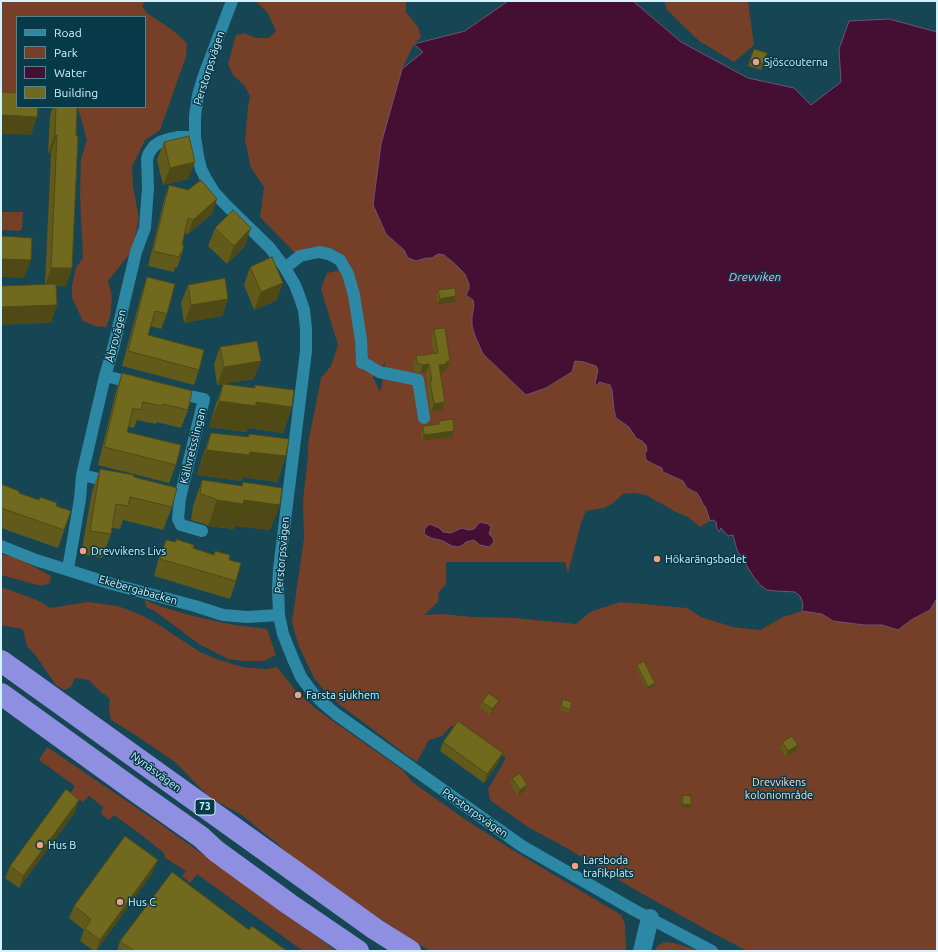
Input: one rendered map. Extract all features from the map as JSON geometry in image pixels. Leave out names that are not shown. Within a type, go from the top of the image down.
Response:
[{"type":"highway","name":"Nynäsvägen","points":[[1,661],[375,929],[410,951]]},
{"type":"highway","name":"73","points":[[1,694],[201,837],[216,852],[358,951]]},
{"type":"highway","points":[[289,904],[315,927],[349,951]]},
{"type":"main road","points":[[642,951],[653,920]]},
{"type":"main road","points":[[649,951],[653,920]]},
{"type":"street","name":"Perstorpsvägen","points":[[232,1],[198,95],[195,116],[195,137],[201,169],[214,192],[270,248],[285,268],[295,285],[304,310],[306,351],[279,569],[278,588],[279,615],[283,634],[301,677],[323,704],[336,714],[522,846],[634,910],[712,951]]},
{"type":"street","name":"Åbrovägen","points":[[68,569],[80,499],[82,475],[136,252],[145,228],[148,188],[147,159],[154,146],[160,142],[179,137],[195,137]]},
{"type":"street","points":[[285,268],[300,256],[319,252],[329,254],[340,260],[348,274],[354,295],[361,340],[362,363],[379,372],[418,380],[424,418]]},
{"type":"street","points":[[105,376],[145,385]]},
{"type":"street","name":"Källvretsslingan","points":[[167,390],[204,399],[176,497],[178,519],[181,525],[202,531]]},
{"type":"street","points":[[82,475],[127,485]]},
{"type":"street","name":"Ekebergabacken","points":[[1,546],[36,560],[112,584],[223,615],[247,617],[279,615]]},
{"type":"green space","points":[[1,1],[146,1],[142,6],[147,13],[175,32],[187,43],[186,57],[160,130],[145,140],[132,167],[133,186],[139,219],[132,251],[108,281],[112,296],[110,317],[106,327],[95,326],[83,321],[72,298],[72,286],[76,268],[83,258],[80,194],[81,159],[87,140],[77,108],[146,108],[146,16],[16,16],[16,96],[1,94]]},
{"type":"green space","name":"Drevvikens koloniområde","points":[[256,1],[406,2],[406,12],[418,27],[421,37],[414,44],[402,69],[386,234],[404,250],[409,258],[416,261],[432,258],[438,253],[444,255],[465,274],[469,284],[469,289],[466,295],[473,300],[474,306],[472,326],[483,354],[526,395],[575,361],[596,366],[598,370],[596,377],[599,382],[610,385],[613,399],[623,423],[629,427],[636,438],[646,445],[655,465],[662,468],[663,472],[683,481],[687,488],[697,493],[709,516],[710,521],[700,527],[688,517],[646,495],[635,493],[623,494],[613,503],[604,508],[586,511],[581,523],[568,573],[565,562],[446,562],[446,584],[438,593],[438,602],[424,615],[442,614],[472,617],[515,618],[576,624],[590,612],[620,602],[687,608],[701,617],[733,627],[760,630],[783,617],[802,611],[822,614],[833,621],[864,625],[882,625],[898,630],[911,620],[930,610],[937,598],[937,951],[747,951],[632,888],[570,850],[528,827],[490,800],[488,789],[506,758],[466,730],[451,726],[442,736],[429,740],[417,762],[340,705],[314,678],[298,644],[292,622],[304,538],[303,501],[308,444],[321,378],[331,366],[338,345],[321,289],[327,273],[337,271],[350,274],[349,264],[338,252],[329,247],[316,247],[295,253],[260,217],[264,187],[251,168],[245,140],[250,96],[244,85],[233,75],[228,64],[236,35],[244,33],[256,38],[269,38],[276,31],[267,12]],"holes":[[[385,362],[382,384],[380,392],[373,377]],[[480,523],[488,524],[491,527],[489,534],[480,545],[474,540],[466,542],[463,545],[452,546],[443,541],[439,528],[443,532],[451,533],[462,529],[474,529]]]},
{"type":"green space","points":[[664,1],[748,1],[754,45],[734,62],[699,41],[667,10]]},
{"type":"green space","points":[[1,212],[23,212],[22,229],[20,231],[1,230]]},
{"type":"green space","points":[[1,554],[20,559],[51,576],[50,583],[41,586],[1,575]]},
{"type":"green space","points":[[1,587],[37,600],[50,608],[88,602],[118,606],[141,615],[200,652],[219,660],[243,667],[267,669],[277,667],[295,690],[316,709],[404,771],[412,782],[511,849],[621,915],[625,924],[626,951],[430,951],[376,916],[289,855],[277,843],[242,815],[209,797],[175,762],[111,720],[109,709],[110,699],[89,680],[75,678],[71,687],[64,690],[56,685],[36,656],[27,646],[23,629],[1,625]]},
{"type":"green space","points":[[145,600],[159,606],[193,616],[234,625],[267,629],[276,655],[264,661],[228,659],[199,644],[156,612],[146,607]]},
{"type":"green space","points":[[47,747],[159,823],[336,951],[303,951],[197,874],[190,883],[182,876],[186,871],[165,858],[164,853],[114,815],[109,820],[101,814],[103,807],[89,796],[83,802],[70,794],[75,786],[39,760]]},
{"type":"green space","points":[[665,942],[691,948],[697,951],[655,951],[657,946]]},
{"type":"water","name":"Drevviken","points":[[508,1],[633,1],[681,42],[748,78],[794,88],[811,105],[841,82],[839,49],[849,21],[889,19],[937,32],[937,598],[930,610],[911,620],[898,630],[882,625],[864,625],[833,621],[822,614],[802,611],[803,604],[800,596],[795,592],[767,590],[761,586],[737,550],[733,535],[728,536],[721,528],[719,532],[716,522],[713,520],[710,521],[706,508],[697,493],[687,488],[683,481],[663,472],[662,468],[646,460],[646,445],[636,438],[629,427],[616,418],[610,385],[599,382],[598,386],[595,384],[598,370],[596,366],[575,361],[572,372],[546,388],[526,395],[483,354],[472,326],[474,306],[473,300],[466,295],[469,289],[469,284],[465,274],[444,255],[438,254],[432,258],[416,261],[408,258],[404,250],[386,234],[373,205],[381,144],[402,69],[423,52],[414,44],[465,31]]},
{"type":"water","points":[[480,522],[488,524],[491,527],[489,534],[493,538],[494,542],[489,547],[480,545],[474,540],[466,542],[458,547],[452,546],[424,534],[425,528],[430,524],[439,528],[443,532],[451,533],[462,528],[468,530],[474,529]]},
{"type":"building","points":[[754,49],[767,53],[763,64],[750,60]]},
{"type":"building","points":[[1,92],[16,93],[16,108],[38,108],[37,117],[1,115]]},
{"type":"building","points":[[56,108],[77,108],[76,136],[78,136],[72,268],[51,268],[57,135],[55,135]]},
{"type":"building","points":[[189,136],[195,162],[170,168],[164,142]]},
{"type":"building","points":[[201,180],[217,199],[193,220],[188,218],[182,245],[184,245],[182,253],[180,253],[179,257],[153,251],[169,185],[188,190]]},
{"type":"building","points":[[233,210],[251,228],[234,246],[215,228]]},
{"type":"building","points":[[1,236],[32,238],[31,260],[1,259]]},
{"type":"building","points":[[272,257],[283,283],[261,292],[250,267]]},
{"type":"building","points":[[147,277],[175,284],[167,314],[155,311],[148,335],[204,350],[199,370],[128,351]]},
{"type":"building","points":[[225,278],[228,299],[191,305],[188,285]]},
{"type":"building","points":[[56,284],[57,305],[1,307],[1,286]]},
{"type":"building","points":[[455,288],[456,296],[440,299],[438,290]]},
{"type":"building","points":[[445,328],[450,361],[446,362],[447,364],[439,365],[445,402],[434,404],[430,382],[432,381],[429,364],[423,365],[417,363],[416,356],[438,353],[434,329]]},
{"type":"building","points":[[257,341],[261,361],[224,367],[220,347]]},
{"type":"building","points":[[122,373],[192,391],[188,410],[163,404],[162,406],[143,402],[141,410],[133,408],[127,432],[181,445],[176,465],[104,447]]},
{"type":"building","points":[[223,384],[255,388],[255,385],[294,390],[292,407],[256,402],[256,406],[219,401]]},
{"type":"building","points":[[453,419],[454,431],[424,435],[423,426],[439,424],[439,421]]},
{"type":"building","points":[[211,433],[249,437],[249,434],[289,439],[286,456],[250,452],[250,455],[206,450]]},
{"type":"building","points":[[100,469],[134,475],[134,477],[177,488],[172,507],[130,497],[128,506],[116,504],[111,534],[90,531]]},
{"type":"building","points":[[202,480],[242,486],[243,482],[282,488],[280,505],[244,500],[243,504],[217,500],[200,494]]},
{"type":"building","points":[[1,484],[19,491],[19,493],[39,500],[40,497],[57,503],[56,506],[71,511],[64,530],[1,508]]},
{"type":"building","points":[[176,539],[194,545],[193,548],[214,555],[215,551],[230,555],[229,560],[241,563],[236,581],[160,559],[166,540],[176,542]]},
{"type":"building","points":[[644,661],[655,683],[648,687],[637,665]]},
{"type":"building","points":[[489,693],[499,701],[492,709],[482,702]]},
{"type":"building","points":[[563,699],[572,702],[570,710],[561,706]]},
{"type":"building","points":[[458,721],[503,753],[487,774],[443,742]]},
{"type":"building","points":[[792,736],[798,745],[788,751],[782,742]]},
{"type":"building","points":[[520,773],[527,785],[520,790],[512,778]]},
{"type":"building","name":"Hus B","points":[[66,789],[79,800],[23,876],[10,866]]},
{"type":"building","points":[[683,795],[691,796],[691,805],[682,804]]},
{"type":"building","points":[[125,836],[158,860],[100,940],[85,929],[91,919],[74,906]]},
{"type":"building","points":[[172,872],[249,930],[252,926],[287,951],[134,951],[120,941]]},
{"type":"place","name":"Sjöscouterna","points":[[756,62]]},
{"type":"place","name":"Drevvikens Livs","points":[[83,551]]},
{"type":"place","name":"Hökarängsbadet","points":[[657,559]]},
{"type":"place","name":"Farsta sjukhem","points":[[298,695]]},
{"type":"place","name":"Hus B","points":[[40,845]]},
{"type":"place","name":"Larsboda trafikplats","points":[[575,866]]},
{"type":"place","name":"Hus C","points":[[120,902]]}]
